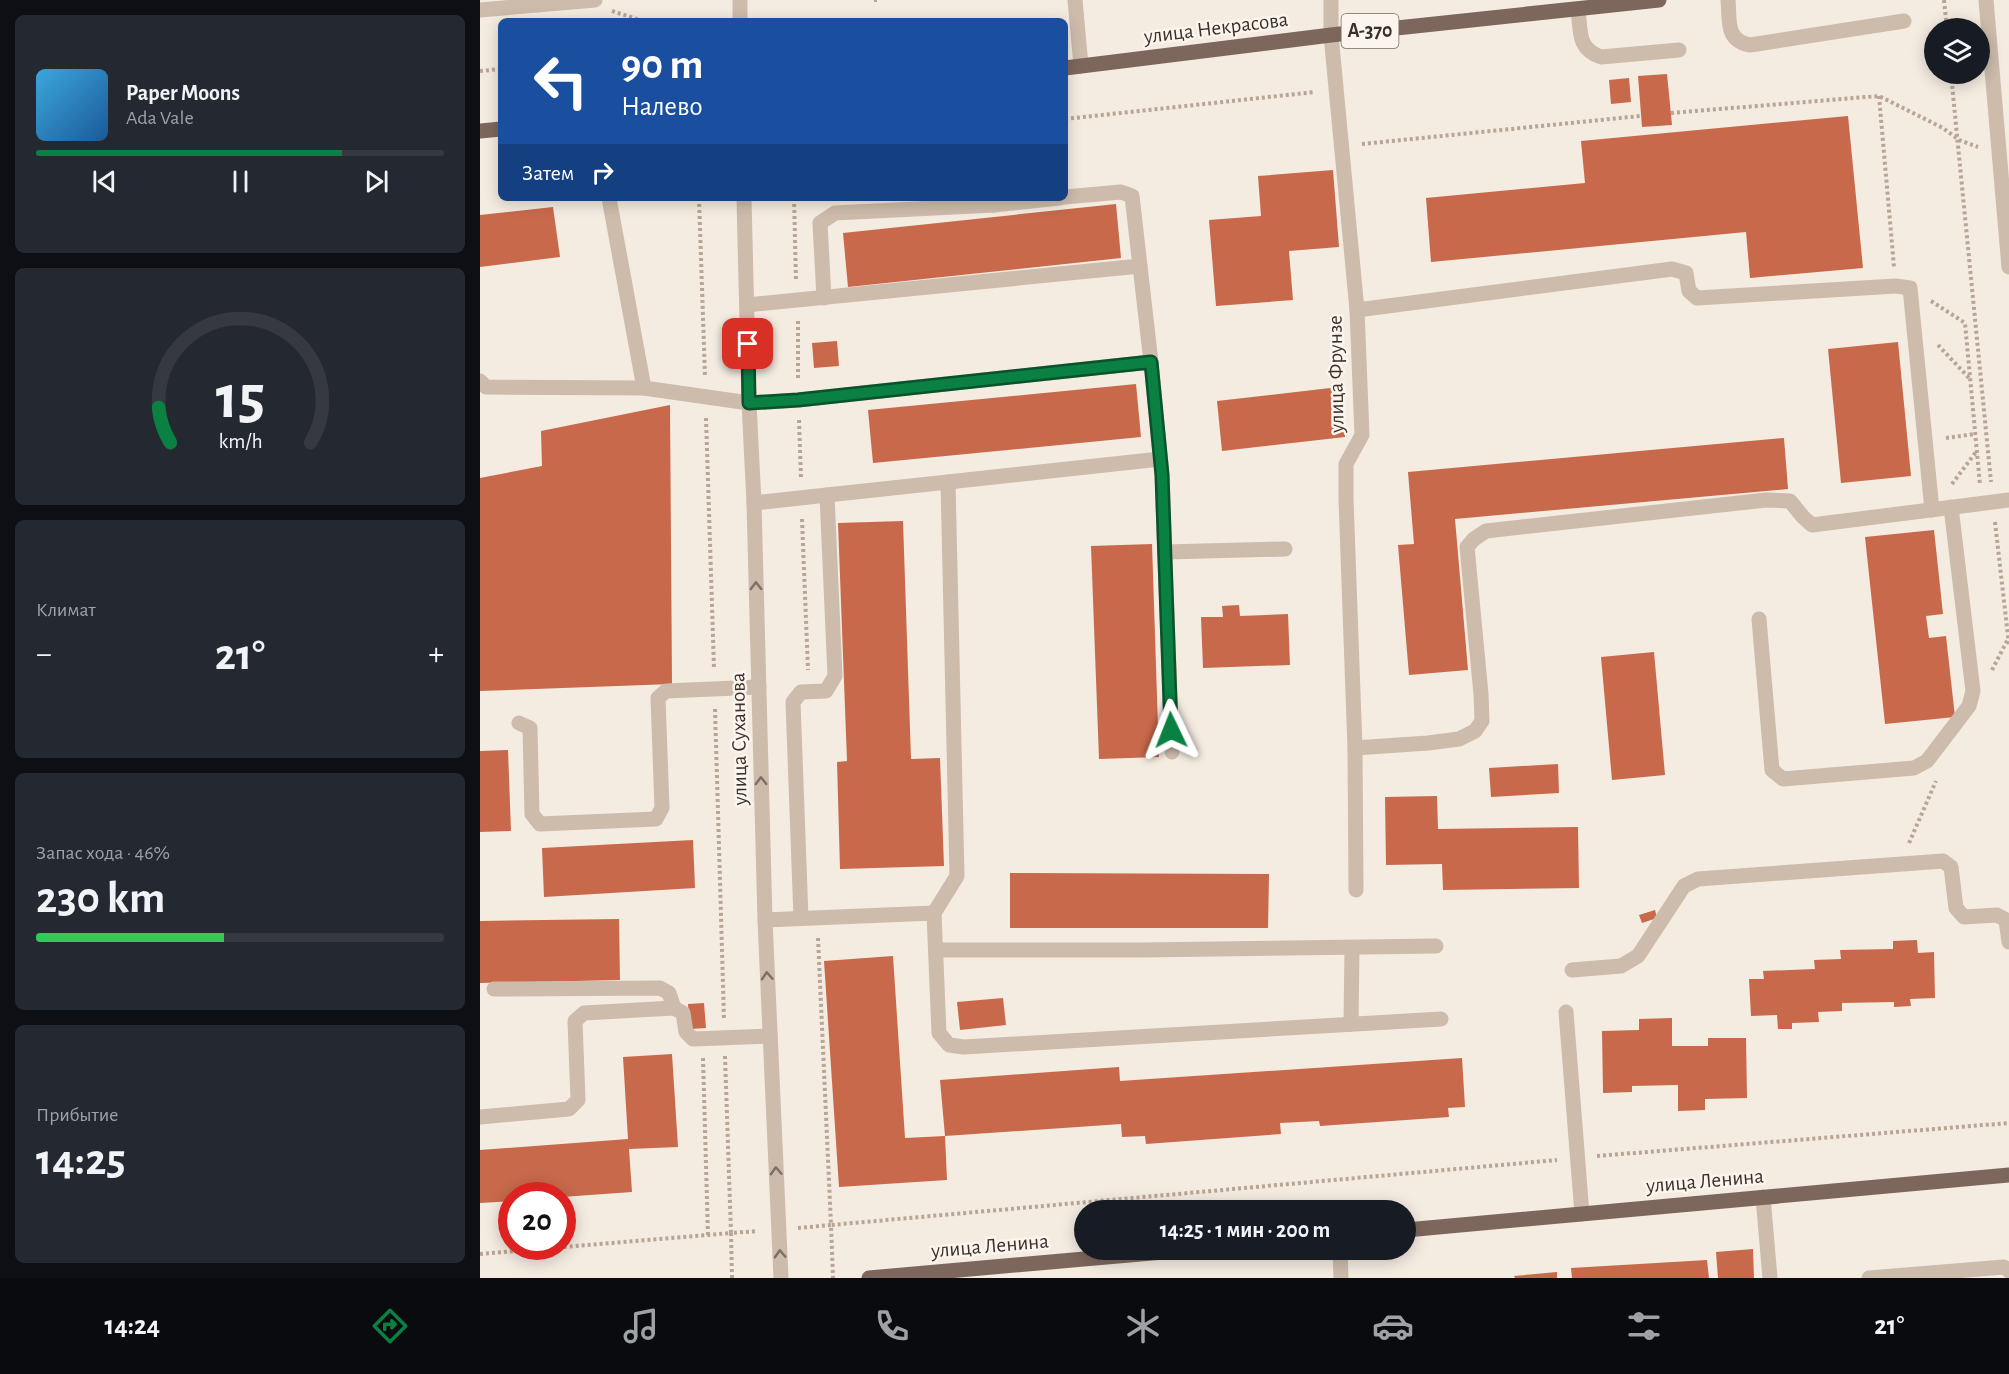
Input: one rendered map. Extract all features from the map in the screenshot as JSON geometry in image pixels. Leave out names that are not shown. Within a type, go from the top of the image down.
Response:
[{"type":"main road","name":"улица Некрасова","points":[[1068,68],[1331,35],[1659,0]]},
{"type":"main road","points":[[480,131],[498,129]]},
{"type":"main road","name":"улица Ленина","points":[[1416,1229],[2009,1175]]},
{"type":"main road","name":"улица Ленина","points":[[869,1278],[1074,1260]]},
{"type":"street","points":[[480,10],[596,0]]},
{"type":"street","points":[[740,0],[740,18]]},
{"type":"street","points":[[1075,0],[1081,66]]},
{"type":"street","name":"улица Фрунзе","points":[[1331,0],[1331,35],[1357,310],[1362,435],[1346,464],[1355,748],[1356,890]]},
{"type":"street","points":[[1728,0],[1731,35],[1739,43],[1750,45],[1904,21]]},
{"type":"street","points":[[1986,0],[1986,18]]},
{"type":"street","points":[[1578,10],[1582,43],[1590,54],[1601,57],[1678,50]]},
{"type":"street","points":[[1989,84],[1999,155],[2009,267]]},
{"type":"street","points":[[1068,197],[1120,192],[1132,196],[1160,459],[1172,752]]},
{"type":"street","points":[[610,201],[644,388]]},
{"type":"street","name":"улица Суханова","points":[[744,201],[765,920],[781,1278]]},
{"type":"street","points":[[824,298],[820,223],[835,213],[994,201]]},
{"type":"street","points":[[747,305],[1140,266]]},
{"type":"street","points":[[1357,310],[1672,269],[1686,273],[1689,291],[1697,298],[1903,287],[1925,441],[1932,510]]},
{"type":"street","points":[[480,381],[486,387],[644,388],[749,403],[798,400],[1151,362]]},
{"type":"street","points":[[754,503],[1160,459]]},
{"type":"street","points":[[948,482],[957,876],[934,913],[939,1033],[949,1045],[964,1047],[1441,1019]]},
{"type":"street","points":[[801,918],[793,702],[801,692],[826,691],[835,676],[827,495]]},
{"type":"street","points":[[1355,748],[1428,743],[1459,738],[1474,731],[1482,721],[1482,694],[1467,546],[1486,531],[1766,500],[1790,501],[1812,525],[2009,500]]},
{"type":"street","points":[[1760,619],[1772,770],[1783,779],[1914,768],[1928,761],[1969,706],[1973,691],[1952,507]]},
{"type":"street","points":[[1165,552],[1285,549]]},
{"type":"street","points":[[519,723],[530,728],[532,814],[540,824],[656,819],[662,808],[658,698],[666,691],[759,687]]},
{"type":"street","points":[[1572,970],[1621,966],[1638,956],[1684,886],[1698,879],[1943,861],[1951,867],[1956,908],[1964,917],[1997,915],[2006,920],[2009,942]]},
{"type":"street","points":[[765,920],[934,913]]},
{"type":"street","points":[[937,950],[1436,946]]},
{"type":"street","points":[[1351,1024],[1352,948]]},
{"type":"street","points":[[494,989],[660,988],[669,993],[674,1008]]},
{"type":"street","points":[[480,1117],[569,1109],[578,1100],[575,1020],[584,1013],[674,1008],[683,1013],[686,1032],[693,1039],[770,1036]]},
{"type":"street","points":[[1566,1012],[1582,1214]]},
{"type":"street","points":[[1763,1197],[1770,1278]]},
{"type":"street","points":[[1340,1260],[1341,1278]]},
{"type":"street","points":[[1869,1278],[2004,1267],[2009,1270]]},
{"type":"path","points":[[874,0],[879,0]]},
{"type":"path","points":[[1944,0],[1946,18]]},
{"type":"path","points":[[480,71],[498,69]]},
{"type":"path","points":[[1953,84],[1987,503]]},
{"type":"path","points":[[1068,119],[1323,91]]},
{"type":"path","points":[[1671,113],[1879,96],[1943,128],[1959,140],[1999,155]]},
{"type":"path","points":[[1879,96],[1903,287],[1965,323],[1977,451],[2009,645]]},
{"type":"path","points":[[1356,144],[1640,116]]},
{"type":"path","points":[[699,201],[732,1278]]},
{"type":"path","points":[[1938,345],[1970,380]]},
{"type":"path","points":[[1925,441],[1975,434]]},
{"type":"path","points":[[1932,510],[1977,451]]},
{"type":"path","points":[[703,1039],[708,1236]]},
{"type":"path","points":[[480,1254],[708,1236],[1577,1158],[2009,1123]]},
{"type":"path","points":[[831,1225],[833,1278]]},
{"type":"building","points":[[1667,74],[1672,125],[1642,127],[1638,76]]},
{"type":"building","points":[[1629,78],[1631,102],[1611,104],[1609,80]]},
{"type":"building","points":[[1848,116],[1863,268],[1750,278],[1746,232],[1431,262],[1426,198],[1585,183],[1581,141]]},
{"type":"building","points":[[1333,170],[1339,247],[1289,251],[1293,300],[1216,306],[1209,220],[1261,216],[1258,176]]},
{"type":"building","points":[[1116,204],[1121,258],[848,287],[843,233]]},
{"type":"building","points":[[553,207],[560,257],[480,267],[480,215]]},
{"type":"building","points":[[837,341],[839,366],[814,368],[812,343]]},
{"type":"building","points":[[1898,342],[1911,476],[1841,483],[1828,349]]},
{"type":"building","points":[[1136,384],[1141,437],[873,463],[868,410]]},
{"type":"building","points":[[1339,387],[1345,437],[1222,451],[1217,401]]},
{"type":"building","points":[[670,405],[672,684],[480,691],[480,478],[542,466],[541,431]]},
{"type":"building","points":[[1784,438],[1788,489],[1455,519],[1468,670],[1409,675],[1398,545],[1414,544],[1408,472]]},
{"type":"building","points":[[903,521],[911,759],[940,758],[944,866],[840,869],[837,762],[847,761],[838,523]]},
{"type":"building","points":[[1934,530],[1943,614],[1926,616],[1929,638],[1946,636],[1955,717],[1885,724],[1865,537]]},
{"type":"building","points":[[1152,544],[1159,757],[1099,759],[1091,546]]},
{"type":"building","points":[[1239,605],[1240,616],[1288,614],[1290,665],[1203,668],[1201,617],[1223,617],[1222,606]]},
{"type":"building","points":[[1654,652],[1665,775],[1612,780],[1601,657]]},
{"type":"building","points":[[508,750],[511,831],[480,832],[480,751]]},
{"type":"building","points":[[1558,764],[1559,793],[1491,797],[1489,768]]},
{"type":"building","points":[[1437,796],[1438,829],[1578,827],[1579,888],[1443,890],[1442,864],[1386,865],[1385,797]]},
{"type":"building","points":[[693,840],[695,888],[544,897],[542,848]]},
{"type":"building","points":[[1010,873],[1269,874],[1268,928],[1010,928]]},
{"type":"building","points":[[1655,910],[1657,918],[1642,923],[1639,915]]},
{"type":"building","points":[[619,919],[620,980],[480,983],[480,921]]},
{"type":"building","points":[[1917,940],[1918,953],[1934,952],[1935,998],[1910,999],[1911,1006],[1894,1007],[1894,1002],[1842,1003],[1842,1011],[1818,1012],[1819,1022],[1792,1023],[1792,1029],[1778,1029],[1777,1015],[1751,1016],[1749,979],[1764,979],[1763,971],[1815,969],[1814,960],[1841,959],[1840,950],[1893,949],[1893,941]]},
{"type":"building","points":[[893,956],[905,1138],[945,1136],[947,1180],[839,1187],[824,961]]},
{"type":"building","points":[[1003,998],[1006,1025],[960,1030],[957,1002]]},
{"type":"building","points":[[704,1003],[706,1028],[690,1029],[688,1004]]},
{"type":"building","points":[[1672,1018],[1672,1046],[1708,1046],[1708,1038],[1746,1038],[1747,1098],[1705,1099],[1705,1110],[1678,1111],[1678,1085],[1632,1086],[1632,1092],[1603,1093],[1602,1031],[1639,1030],[1639,1019]]},
{"type":"building","points":[[672,1054],[678,1147],[629,1149],[632,1192],[576,1196],[576,1182],[498,1182],[498,1202],[480,1203],[480,1150],[628,1139],[623,1057]]},
{"type":"building","points":[[1462,1058],[1465,1107],[1448,1108],[1449,1117],[1320,1126],[1319,1121],[1280,1123],[1281,1134],[1146,1144],[1145,1136],[1122,1137],[1121,1124],[945,1136],[940,1080],[1119,1067],[1120,1081]]},
{"type":"building","points":[[1753,1249],[1754,1278],[1718,1278],[1716,1252]]},
{"type":"building","points":[[1707,1260],[1709,1278],[1572,1278],[1571,1268]]},
{"type":"building","points":[[1557,1272],[1557,1278],[1515,1278],[1514,1276]]},
{"type":"route","points":[[748,344],[749,403],[798,400],[1151,362],[1162,475],[1171,730]]}]
